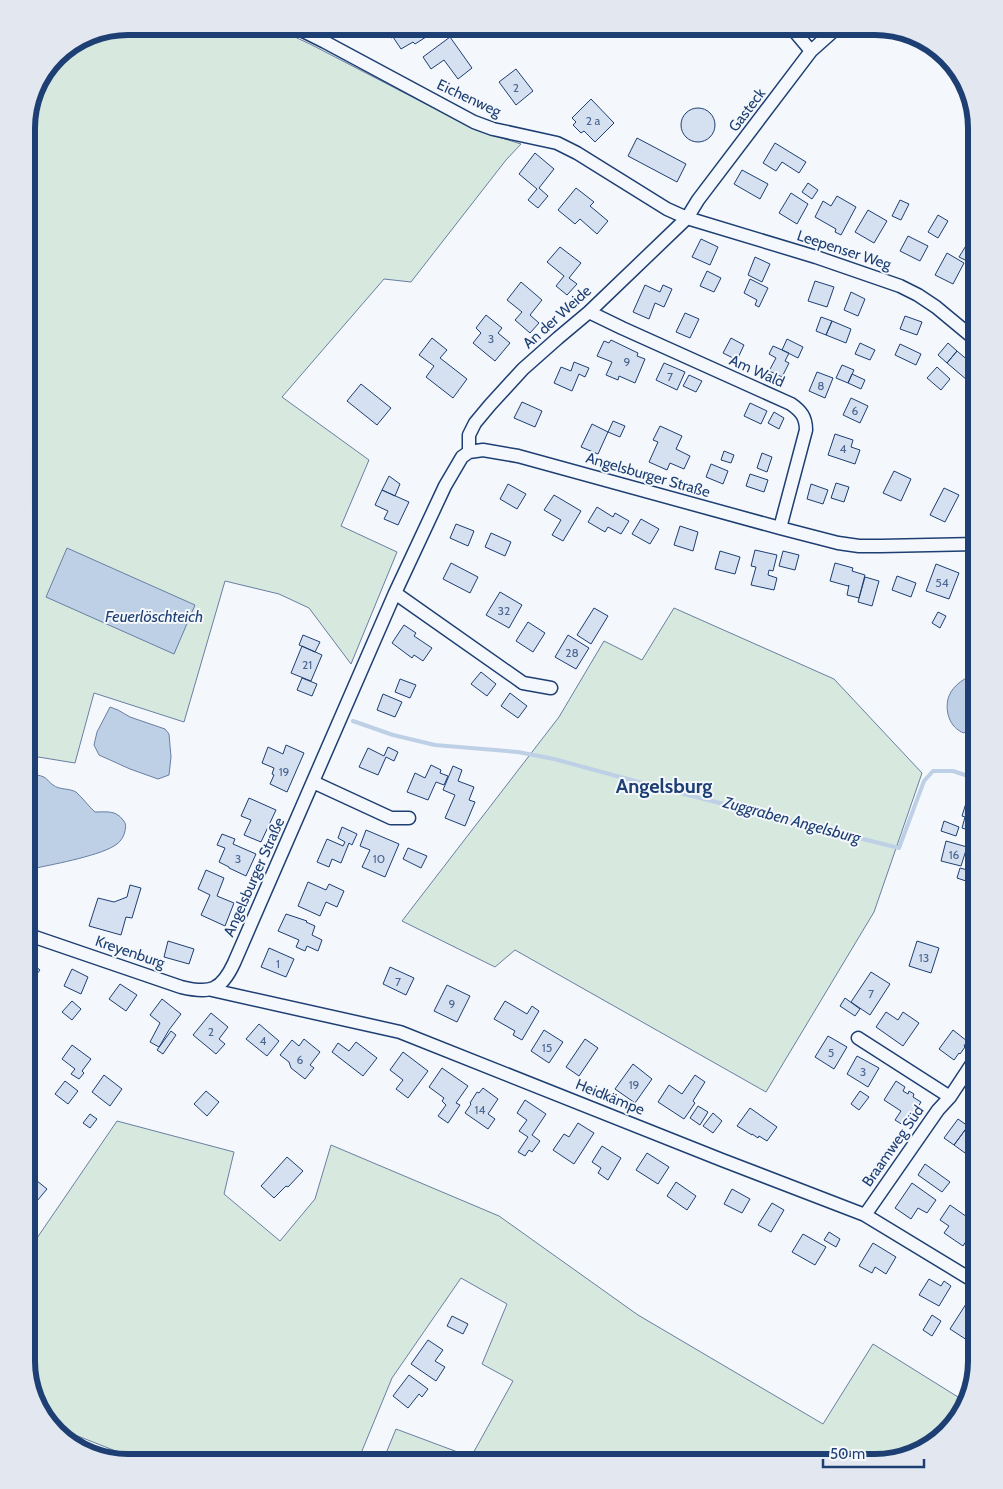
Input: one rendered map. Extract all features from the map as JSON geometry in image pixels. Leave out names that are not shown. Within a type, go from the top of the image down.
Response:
[{"type":"street","name":"Eichenweg","points":[[311,35],[474,122],[493,129],[557,144],[570,150],[687,218]]},
{"type":"street","points":[[798,35],[811,51]]},
{"type":"street","name":"Gasteck","points":[[687,218],[698,200],[811,51],[829,35]]},
{"type":"street","name":"An der Weide","points":[[469,452],[469,436],[475,423],[490,404],[523,369],[589,312],[687,218]]},
{"type":"street","name":"Leepenser Weg","points":[[687,218],[816,257],[900,286],[936,307],[968,334]]},
{"type":"street","name":"Am Wald","points":[[589,312],[791,404],[804,416],[806,430],[780,528]]},
{"type":"street","name":"Angelsburger Straße","points":[[217,986],[230,973],[395,593],[444,486],[462,457],[469,452],[483,450],[518,456],[780,528],[859,546],[968,544]]},
{"type":"street","points":[[395,593],[524,683],[551,688]]},
{"type":"street","points":[[313,782],[391,818],[409,818]]},
{"type":"street","name":"Kreyenburg","points":[[35,937],[181,987],[198,991],[217,986]]},
{"type":"street","name":"Heidkämpe","points":[[217,986],[400,1032],[865,1215],[968,1278]]},
{"type":"street","points":[[858,1038],[950,1097]]},
{"type":"street","name":"Braamweg Süd","points":[[865,1215],[968,1070]]},
{"type":"shaded area","points":[[128,35],[290,35],[476,130],[521,144],[506,160],[411,282],[384,279],[282,397],[369,460],[341,526],[397,552],[351,664],[309,608],[279,594],[225,581],[184,722],[94,693],[75,763],[35,756],[35,122],[38,104],[51,76],[62,62],[82,47],[110,37]]},
{"type":"shaded area","points":[[674,608],[834,679],[922,773],[874,912],[766,1092],[515,950],[495,967],[402,921],[559,717],[604,641],[642,660]]},
{"type":"shaded area","points":[[117,1121],[234,1152],[224,1194],[280,1241],[315,1199],[331,1145],[499,1216],[638,1315],[823,1424],[873,1344],[960,1398],[949,1417],[931,1435],[910,1447],[887,1453],[473,1454],[513,1381],[482,1364],[507,1304],[461,1278],[392,1378],[361,1454],[123,1454],[69,1432],[54,1417],[42,1396],[38,1385],[35,1361],[35,1237],[37,1238]]},
{"type":"shaded area","points":[[396,1429],[463,1454],[386,1454]]},
{"type":"water","name":"Feuerlöschteich","points":[[67,548],[195,605],[174,654],[46,597]]},
{"type":"water","points":[[968,677],[968,729],[964,733],[951,723],[947,707],[951,692]]},
{"type":"water","points":[[110,707],[130,717],[165,729],[169,734],[171,757],[169,775],[158,779],[99,755],[94,745],[97,732]]},
{"type":"water","points":[[35,776],[45,778],[55,787],[76,792],[95,812],[110,812],[120,817],[125,822],[126,827],[121,840],[101,852],[78,859],[35,868]]},
{"type":"building","points":[[389,35],[425,35],[426,37],[415,44],[413,42],[401,49],[393,37],[391,38]]},
{"type":"building","points":[[450,37],[472,68],[458,79],[444,60],[431,69],[423,57]]},
{"type":"building","points":[[516,69],[533,91],[516,105],[499,82]]},
{"type":"building","points":[[591,99],[614,123],[595,142],[584,131],[581,133],[573,125],[576,122],[572,118]]},
{"type":"building","points":[[698,108],[710,113],[715,125],[710,137],[698,142],[686,137],[681,125],[686,113]]},
{"type":"building","points":[[637,138],[686,164],[677,182],[628,156]]},
{"type":"building","points":[[775,143],[806,162],[799,173],[782,162],[776,171],[763,163]]},
{"type":"building","points":[[535,153],[554,169],[539,188],[548,196],[538,208],[528,200],[537,189],[519,174]]},
{"type":"building","points":[[742,170],[768,184],[760,199],[734,184]]},
{"type":"building","points":[[808,183],[818,190],[812,199],[802,192]]},
{"type":"building","points":[[576,188],[594,202],[590,206],[608,221],[597,234],[580,219],[575,224],[558,210]]},
{"type":"building","points":[[791,193],[808,204],[797,224],[779,213]]},
{"type":"building","points":[[837,196],[856,207],[841,235],[835,232],[836,229],[815,217],[823,201],[831,206]]},
{"type":"building","points":[[900,200],[909,204],[901,220],[892,216]]},
{"type":"building","points":[[868,210],[887,221],[874,243],[855,232]]},
{"type":"building","points":[[938,215],[948,221],[938,238],[928,232]]},
{"type":"building","points":[[908,236],[928,246],[920,261],[900,251]]},
{"type":"building","points":[[701,239],[718,247],[710,265],[692,257]]},
{"type":"building","points":[[967,244],[968,245],[968,262],[959,257]]},
{"type":"building","points":[[560,247],[581,263],[569,278],[577,284],[567,295],[556,286],[564,276],[547,262]]},
{"type":"building","points":[[947,253],[964,263],[953,284],[935,275]]},
{"type":"building","points":[[755,257],[770,264],[762,282],[748,275]]},
{"type":"building","points":[[707,271],[721,278],[714,292],[700,286]]},
{"type":"building","points":[[750,279],[768,288],[759,307],[755,305],[757,300],[744,293]]},
{"type":"building","points":[[815,281],[834,287],[827,307],[808,301]]},
{"type":"building","points":[[521,282],[542,300],[530,315],[539,323],[530,333],[515,320],[522,312],[507,300]]},
{"type":"building","points":[[645,285],[660,292],[663,285],[672,289],[664,307],[655,303],[649,319],[633,312]]},
{"type":"building","points":[[851,292],[865,299],[858,316],[844,310]]},
{"type":"building","points":[[685,313],[699,319],[690,338],[676,332]]},
{"type":"building","points":[[486,315],[502,328],[498,333],[510,343],[495,361],[473,343],[481,333],[476,328]]},
{"type":"building","points":[[905,316],[922,322],[917,335],[900,329]]},
{"type":"building","points":[[821,317],[832,321],[826,335],[816,331]]},
{"type":"building","points":[[832,321],[851,329],[846,343],[826,335]]},
{"type":"building","points":[[432,338],[447,350],[440,358],[467,379],[453,398],[426,377],[434,366],[419,355]]},
{"type":"building","points":[[731,338],[744,345],[737,360],[723,353]]},
{"type":"building","points":[[787,339],[803,347],[798,358],[782,350]]},
{"type":"building","points":[[611,340],[638,353],[637,356],[645,359],[635,383],[619,376],[618,380],[606,375],[612,362],[597,356],[604,341],[609,343]]},
{"type":"building","points":[[860,343],[875,350],[870,360],[855,354]]},
{"type":"building","points":[[948,343],[957,351],[947,363],[938,355]]},
{"type":"building","points":[[900,344],[921,354],[916,365],[895,355]]},
{"type":"building","points":[[773,346],[789,353],[785,361],[789,363],[782,377],[769,371],[776,358],[769,354]]},
{"type":"building","points":[[957,351],[968,360],[968,379],[967,380],[947,363]]},
{"type":"building","points":[[574,362],[589,368],[585,377],[579,374],[572,391],[554,383],[561,367],[571,371]]},
{"type":"building","points":[[664,363],[685,372],[677,390],[656,380]]},
{"type":"building","points":[[842,365],[854,370],[848,383],[836,378]]},
{"type":"building","points":[[937,367],[950,379],[941,390],[927,378]]},
{"type":"building","points":[[817,372],[833,378],[825,398],[809,391]]},
{"type":"building","points":[[852,374],[865,380],[861,389],[848,383]]},
{"type":"building","points":[[689,375],[702,381],[696,392],[683,386]]},
{"type":"building","points":[[361,384],[391,408],[377,425],[347,401]]},
{"type":"building","points":[[851,398],[868,406],[860,423],[843,415]]},
{"type":"building","points":[[522,402],[542,411],[535,427],[514,418]]},
{"type":"building","points":[[750,403],[767,411],[761,424],[744,416]]},
{"type":"building","points":[[774,412],[784,418],[779,429],[768,423]]},
{"type":"building","points":[[613,421],[625,426],[620,437],[608,432]]},
{"type":"building","points":[[592,424],[608,432],[598,454],[581,447]]},
{"type":"building","points":[[660,426],[682,436],[676,449],[690,456],[684,469],[670,463],[667,470],[649,462],[658,442],[653,440]]},
{"type":"building","points":[[835,434],[853,440],[851,447],[860,450],[855,464],[828,455]]},
{"type":"building","points":[[724,451],[734,455],[731,463],[721,460]]},
{"type":"building","points":[[762,453],[772,457],[767,472],[757,468]]},
{"type":"building","points":[[711,464],[728,471],[723,484],[706,477]]},
{"type":"building","points":[[894,471],[911,479],[901,501],[883,493]]},
{"type":"building","points":[[750,474],[768,480],[764,492],[746,486]]},
{"type":"building","points":[[389,476],[400,484],[395,496],[382,490]]},
{"type":"building","points":[[836,483],[849,487],[844,502],[831,498]]},
{"type":"building","points":[[508,484],[526,494],[517,509],[500,499]]},
{"type":"building","points":[[811,484],[828,490],[823,504],[807,499]]},
{"type":"building","points":[[944,488],[959,495],[945,522],[930,515]]},
{"type":"building","points":[[382,490],[409,502],[398,525],[384,519],[388,511],[375,505]]},
{"type":"building","points":[[554,495],[581,511],[563,541],[552,535],[561,520],[544,510]]},
{"type":"building","points":[[597,507],[613,517],[615,513],[629,521],[621,534],[608,527],[605,532],[588,522]]},
{"type":"building","points":[[641,519],[659,529],[650,544],[632,534]]},
{"type":"building","points":[[456,524],[474,531],[468,546],[450,538]]},
{"type":"building","points":[[680,526],[698,532],[693,551],[674,545]]},
{"type":"building","points":[[491,533],[511,542],[505,556],[485,547]]},
{"type":"building","points":[[755,550],[777,555],[773,571],[769,570],[768,575],[777,578],[774,590],[751,585],[756,567],[751,566]]},
{"type":"building","points":[[720,551],[740,557],[735,574],[715,569]]},
{"type":"building","points":[[783,551],[799,555],[795,570],[779,566]]},
{"type":"building","points":[[451,563],[478,577],[470,593],[443,579]]},
{"type":"building","points":[[835,563],[853,568],[852,571],[865,575],[859,598],[847,595],[849,585],[830,581]]},
{"type":"building","points":[[936,564],[959,573],[949,599],[926,591]]},
{"type":"building","points":[[897,576],[916,583],[911,597],[892,590]]},
{"type":"building","points":[[865,577],[879,581],[872,606],[858,602]]},
{"type":"building","points":[[500,592],[522,605],[509,628],[486,615]]},
{"type":"building","points":[[594,608],[608,616],[591,644],[577,635]]},
{"type":"building","points":[[938,612],[946,616],[940,628],[932,623]]},
{"type":"building","points":[[528,622],[545,633],[533,652],[516,641]]},
{"type":"building","points":[[404,625],[416,633],[414,636],[432,648],[423,661],[414,655],[412,658],[392,643]]},
{"type":"building","points":[[303,635],[320,642],[315,652],[299,645]]},
{"type":"building","points":[[568,635],[589,648],[576,669],[555,657]]},
{"type":"building","points":[[302,646],[322,655],[311,681],[291,673]]},
{"type":"building","points":[[481,672],[496,684],[487,696],[471,684]]},
{"type":"building","points":[[302,678],[317,684],[312,696],[297,690]]},
{"type":"building","points":[[400,679],[416,685],[410,698],[395,692]]},
{"type":"building","points":[[510,693],[527,706],[518,718],[501,706]]},
{"type":"building","points":[[383,694],[402,702],[395,717],[377,710]]},
{"type":"building","points":[[286,745],[304,753],[287,792],[270,784],[274,775],[272,774],[274,768],[262,763],[268,747],[283,754]]},
{"type":"building","points":[[388,747],[398,752],[394,761],[386,757],[378,775],[359,767],[368,748],[384,756]]},
{"type":"building","points":[[431,765],[441,770],[440,773],[448,776],[444,785],[436,782],[428,800],[407,792],[415,773],[425,778]]},
{"type":"building","points":[[453,766],[462,770],[458,781],[474,787],[469,800],[475,802],[465,826],[445,818],[455,795],[443,790]]},
{"type":"building","points":[[249,798],[276,810],[261,842],[244,835],[251,820],[241,816]]},
{"type":"building","points":[[966,803],[968,804],[968,830],[962,828],[965,817],[962,816]]},
{"type":"building","points":[[944,821],[959,827],[956,836],[941,831]]},
{"type":"building","points":[[342,827],[357,834],[352,845],[349,843],[341,863],[332,859],[329,867],[317,862],[327,839],[343,846],[345,842],[338,838]]},
{"type":"building","points":[[366,830],[399,844],[385,877],[362,867],[370,850],[360,846]]},
{"type":"building","points":[[222,834],[235,839],[233,844],[256,854],[246,876],[219,862],[225,848],[217,845]]},
{"type":"building","points":[[946,841],[967,847],[961,866],[941,861]]},
{"type":"building","points":[[408,848],[427,856],[421,868],[403,859]]},
{"type":"building","points":[[960,868],[968,870],[968,882],[957,878]]},
{"type":"building","points":[[206,870],[224,878],[217,896],[234,903],[225,926],[201,915],[210,895],[198,889]]},
{"type":"building","points":[[308,882],[326,890],[329,884],[344,891],[337,907],[326,902],[320,916],[298,906]]},
{"type":"building","points":[[130,885],[141,888],[132,918],[126,917],[121,935],[89,926],[98,898],[114,902],[127,897]]},
{"type":"building","points":[[286,914],[307,921],[315,926],[312,935],[322,940],[318,951],[307,946],[305,951],[296,947],[299,940],[278,931]]},
{"type":"building","points":[[168,941],[194,949],[189,964],[164,957]]},
{"type":"building","points":[[917,941],[939,948],[931,973],[909,966]]},
{"type":"building","points":[[269,948],[294,959],[286,977],[261,967]]},
{"type":"building","points":[[35,966],[40,970],[35,976]]},
{"type":"building","points":[[390,967],[414,978],[406,995],[383,984]]},
{"type":"building","points":[[72,969],[88,977],[81,994],[64,986]]},
{"type":"building","points":[[871,972],[890,984],[870,1015],[851,1002]]},
{"type":"building","points":[[120,984],[137,995],[126,1011],[109,999]]},
{"type":"building","points":[[447,985],[470,996],[457,1022],[434,1011]]},
{"type":"building","points":[[845,998],[860,1009],[855,1016],[840,1006]]},
{"type":"building","points":[[162,999],[181,1014],[159,1047],[150,1042],[160,1023],[150,1015]]},
{"type":"building","points":[[72,1001],[81,1009],[72,1020],[62,1012]]},
{"type":"building","points":[[505,1001],[527,1014],[532,1006],[539,1011],[522,1040],[513,1035],[515,1031],[494,1019]]},
{"type":"building","points":[[886,1012],[898,1020],[903,1012],[919,1023],[903,1046],[876,1027]]},
{"type":"building","points":[[211,1013],[228,1027],[219,1039],[225,1044],[216,1054],[193,1035]]},
{"type":"building","points":[[259,1024],[279,1041],[267,1056],[246,1039]]},
{"type":"building","points":[[544,1030],[563,1042],[549,1063],[531,1051]]},
{"type":"building","points":[[953,1030],[967,1041],[965,1047],[954,1060],[939,1049]]},
{"type":"building","points":[[171,1031],[176,1035],[163,1054],[157,1050]]},
{"type":"building","points":[[828,1036],[847,1047],[834,1069],[815,1057]]},
{"type":"building","points":[[304,1039],[320,1052],[310,1065],[314,1068],[305,1079],[291,1068],[289,1062],[280,1055],[292,1040],[299,1046]]},
{"type":"building","points":[[585,1039],[598,1048],[579,1076],[566,1067]]},
{"type":"building","points":[[356,1042],[377,1058],[363,1076],[332,1052],[338,1043],[349,1051]]},
{"type":"building","points":[[72,1045],[91,1059],[82,1071],[84,1073],[79,1079],[71,1074],[75,1069],[62,1059]]},
{"type":"building","points":[[403,1052],[428,1071],[408,1098],[396,1089],[403,1080],[390,1070]]},
{"type":"building","points":[[857,1056],[879,1068],[868,1087],[847,1074]]},
{"type":"building","points":[[633,1064],[652,1079],[635,1103],[615,1089]]},
{"type":"building","points":[[442,1068],[468,1086],[456,1103],[460,1105],[448,1123],[438,1116],[446,1105],[442,1101],[444,1098],[429,1087]]},
{"type":"building","points":[[104,1075],[122,1089],[110,1106],[92,1092]]},
{"type":"building","points":[[695,1075],[705,1082],[693,1101],[695,1103],[684,1119],[658,1102],[669,1085],[682,1094]]},
{"type":"building","points":[[65,1081],[78,1091],[68,1104],[55,1094]]},
{"type":"building","points":[[896,1081],[905,1087],[903,1091],[908,1094],[909,1091],[914,1094],[913,1097],[921,1102],[906,1127],[895,1120],[901,1111],[884,1100]]},
{"type":"building","points":[[483,1088],[498,1099],[488,1114],[495,1119],[488,1129],[465,1113],[477,1092],[479,1093]]},
{"type":"building","points":[[206,1091],[219,1102],[207,1116],[194,1104]]},
{"type":"building","points":[[860,1091],[869,1097],[859,1110],[851,1104]]},
{"type":"building","points":[[525,1100],[546,1114],[532,1135],[540,1141],[532,1152],[529,1150],[525,1156],[518,1152],[528,1137],[519,1131],[527,1120],[517,1113]]},
{"type":"building","points":[[698,1106],[708,1112],[700,1125],[690,1118]]},
{"type":"building","points":[[750,1108],[777,1127],[767,1141],[737,1126]]},
{"type":"building","points":[[713,1113],[722,1121],[713,1133],[703,1126]]},
{"type":"building","points":[[90,1114],[97,1119],[90,1128],[83,1123]]},
{"type":"building","points":[[958,1119],[968,1126],[954,1145],[944,1138]]},
{"type":"building","points":[[578,1123],[594,1133],[574,1164],[553,1150],[564,1134],[569,1137]]},
{"type":"building","points":[[968,1126],[968,1149],[965,1153],[954,1145]]},
{"type":"building","points":[[602,1146],[621,1158],[608,1180],[598,1173],[601,1168],[592,1162]]},
{"type":"building","points":[[647,1153],[669,1167],[658,1184],[636,1170]]},
{"type":"building","points":[[287,1157],[303,1171],[274,1198],[261,1186]]},
{"type":"building","points":[[925,1164],[950,1182],[942,1192],[918,1175]]},
{"type":"building","points":[[35,1179],[47,1189],[37,1201],[35,1199]]},
{"type":"building","points":[[676,1182],[696,1196],[687,1210],[667,1196]]},
{"type":"building","points":[[912,1183],[936,1200],[927,1213],[918,1208],[911,1219],[895,1208]]},
{"type":"building","points":[[732,1189],[750,1199],[742,1213],[724,1204]]},
{"type":"building","points":[[772,1203],[784,1210],[771,1232],[758,1225]]},
{"type":"building","points":[[950,1205],[968,1218],[968,1238],[963,1246],[944,1233],[949,1226],[940,1220]]},
{"type":"building","points":[[829,1232],[840,1239],[836,1247],[824,1240]]},
{"type":"building","points":[[803,1234],[826,1247],[815,1265],[792,1252]]},
{"type":"building","points":[[873,1243],[896,1257],[886,1274],[875,1267],[872,1273],[859,1266]]},
{"type":"building","points":[[929,1279],[941,1286],[944,1281],[951,1286],[939,1306],[919,1295]]},
{"type":"building","points":[[966,1304],[968,1305],[968,1341],[950,1329]]},
{"type":"building","points":[[932,1315],[941,1321],[932,1336],[923,1330]]},
{"type":"building","points":[[452,1316],[468,1324],[463,1334],[447,1326]]},
{"type":"building","points":[[428,1340],[443,1350],[435,1361],[445,1367],[436,1381],[411,1364]]},
{"type":"building","points":[[409,1375],[428,1389],[422,1397],[419,1394],[408,1408],[393,1396]]},
{"type":"waterway","name":"Zuggraben Angelsburg","points":[[353,721],[393,735],[435,745],[518,752],[554,759],[672,791],[899,848],[924,781],[933,771],[953,771],[968,776]]},
{"type":"district","name":"Angelsburg","points":[[664,786]]}]
